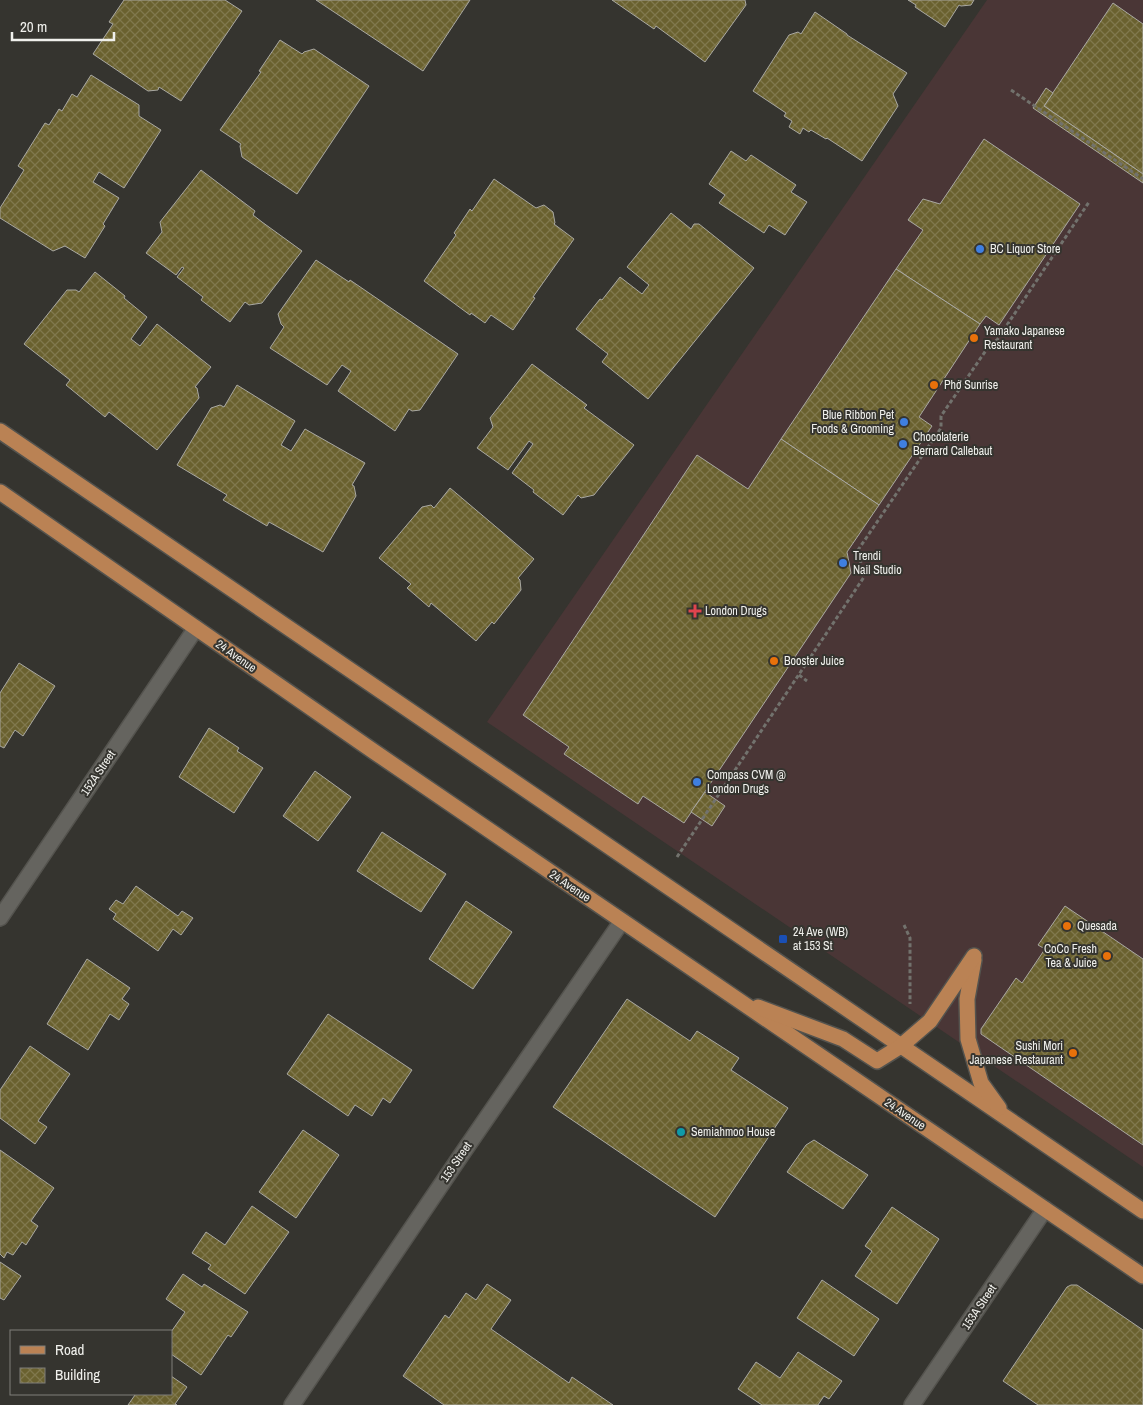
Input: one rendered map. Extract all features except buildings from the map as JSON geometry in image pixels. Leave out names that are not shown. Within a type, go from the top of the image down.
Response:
[{"type":"main road","points":[[0,431],[1143,1211]]},
{"type":"main road","name":"24 Avenue","points":[[0,492],[622,921],[1143,1276]]},
{"type":"main road","points":[[735,998],[843,1039],[877,1060],[901,1046],[930,1021],[974,956],[967,999],[968,1039],[981,1083],[1004,1116]]},
{"type":"street","name":"152A Street","points":[[0,918],[196,628]]},
{"type":"street","name":"153 Street","points":[[292,1405],[464,1150],[622,921]]},
{"type":"street","name":"153A Street","points":[[912,1405],[1045,1209]]},
{"type":"path","points":[[1011,90],[1143,179]]},
{"type":"path","points":[[677,857],[864,577],[858,550],[941,428],[941,416],[990,343],[996,340],[1089,202]]},
{"type":"path","points":[[799,675],[807,681]]},
{"type":"path","points":[[904,925],[910,938],[910,1008]]},
{"type":"shaded area","points":[[987,0],[1143,0],[1143,1167],[487,722]]},
{"type":"place","name":"BC Liquor Store","points":[[980,249]]},
{"type":"place","name":"Yamako Japanese Restaurant","points":[[974,338]]},
{"type":"place","name":"Phở Sunrise","points":[[934,385]]},
{"type":"place","name":"Blue Ribbon Pet Foods & Grooming","points":[[904,422]]},
{"type":"place","name":"Chocolaterie Bernard Callebaut","points":[[903,444]]},
{"type":"place","name":"Trendi Nail Studio","points":[[843,563]]},
{"type":"place","name":"London Drugs","points":[[695,611]]},
{"type":"place","name":"Booster Juice","points":[[774,661]]},
{"type":"place","name":"Compass CVM @ London Drugs","points":[[697,782]]},
{"type":"place","name":"Quesada","points":[[1067,926]]},
{"type":"place","name":"24 Ave (WB) at 153 St","points":[[783,939]]},
{"type":"place","name":"CoCo Fresh Tea & Juice","points":[[1107,956]]},
{"type":"place","name":"Sushi Mori Japanese Restaurant","points":[[1073,1053]]},
{"type":"place","name":"Semiahmoo House","points":[[681,1132]]}]
